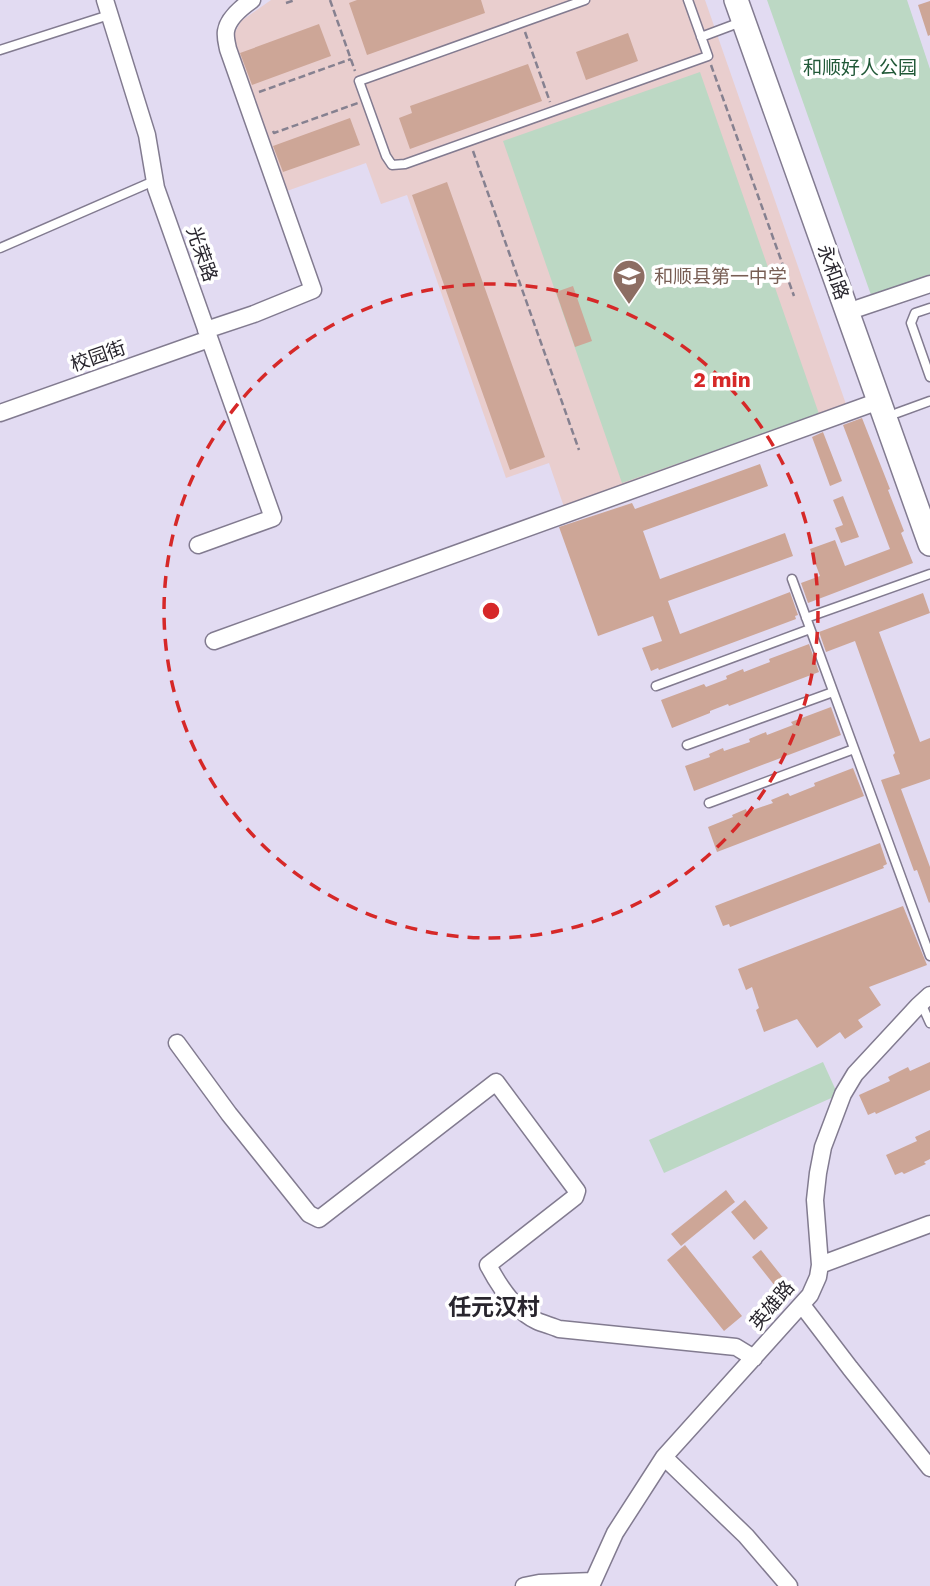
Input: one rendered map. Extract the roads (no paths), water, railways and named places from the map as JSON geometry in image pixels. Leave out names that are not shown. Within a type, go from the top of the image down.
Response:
[{"type":"main road","name":"永和路","points":[[743,7],[859,308],[930,544]]},
{"type":"main road","name":"永和路","points":[[743,7],[888,407],[930,507]]},
{"type":"street","name":"校园街","points":[[0,413],[208,335],[313,290],[228,49],[226,32],[231,19],[252,0]]},
{"type":"street","name":"光荣路","points":[[107,7],[147,135],[156,188],[273,518],[198,545]]},
{"type":"street","points":[[859,308],[930,284]]},
{"type":"street","points":[[214,641],[888,407]]},
{"type":"street","name":"英雄路","points":[[592,1583],[615,1533],[664,1457],[810,1296],[820,1265],[815,1200],[818,1173],[823,1147],[843,1094],[855,1074],[925,999]]},
{"type":"street","points":[[177,1043],[229,1114],[309,1214],[319,1219],[496,1082],[577,1191],[575,1197],[488,1265],[496,1280],[521,1310],[536,1321],[559,1329],[736,1347],[754,1359]]},
{"type":"street","points":[[820,1265],[930,1224]]},
{"type":"street","points":[[802,1305],[930,1468]]},
{"type":"street","points":[[664,1457],[746,1536],[789,1586]]},
{"type":"street","points":[[524,1586],[539,1583],[592,1583]]},
{"type":"lane","points":[[584,0],[359,81],[386,156],[392,165],[405,164],[708,55],[688,0]]},
{"type":"lane","points":[[0,50],[107,7]]},
{"type":"lane","points":[[701,37],[743,7]]},
{"type":"lane","points":[[0,248],[155,180]]},
{"type":"lane","points":[[930,308],[915,313],[911,323],[930,377]]},
{"type":"lane","points":[[888,407],[930,401]]},
{"type":"lane","points":[[806,618],[930,574]]},
{"type":"lane","points":[[792,579],[930,956]]},
{"type":"lane","points":[[656,686],[810,629]]},
{"type":"lane","points":[[687,745],[833,692]]},
{"type":"lane","points":[[709,803],[854,750]]},
{"type":"lane","points":[[925,999],[930,1023]]},
{"type":"place","name":"和顺县第一中学","points":[[629,306]]},
{"type":"district","name":"任元汉村","points":[[494,1307]]},
{"type":"park label","name":"和顺好人公园","points":[[860,67]]}]
